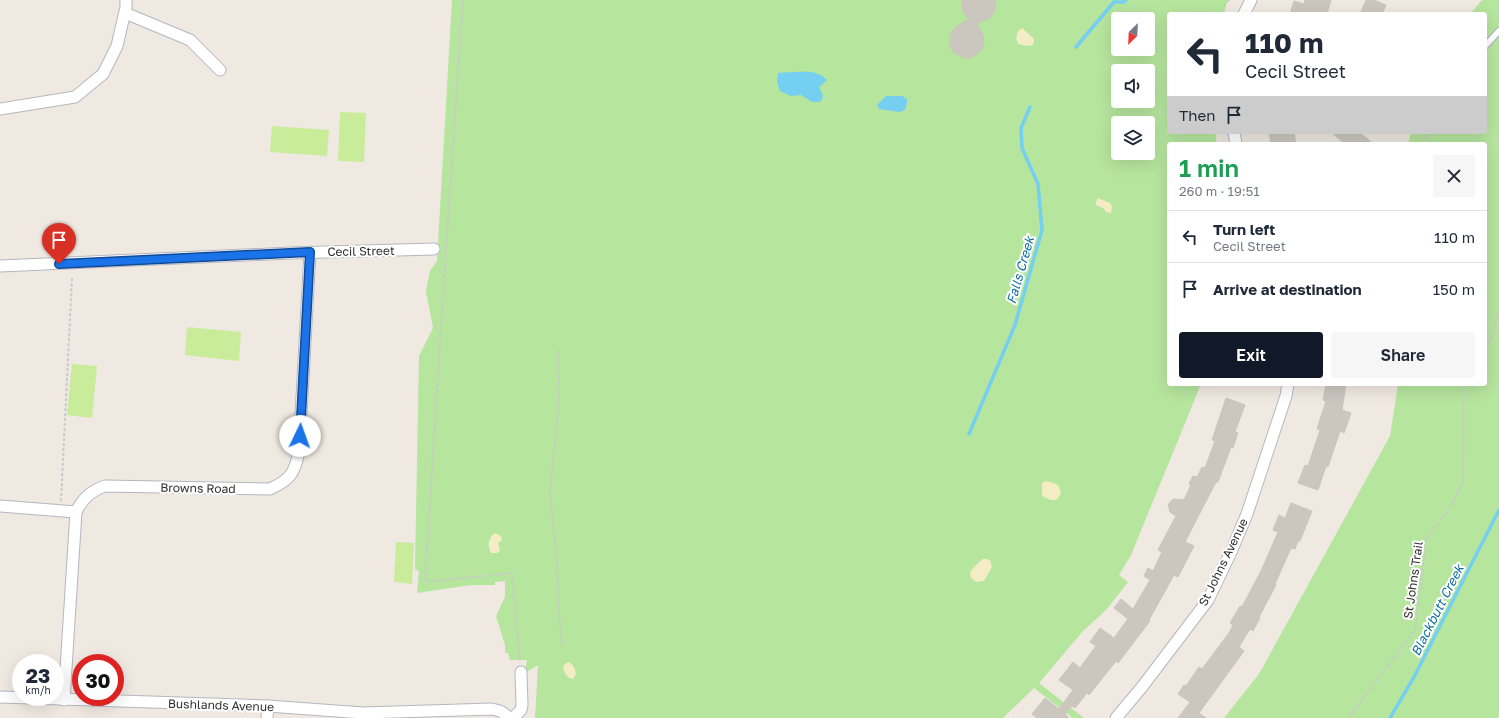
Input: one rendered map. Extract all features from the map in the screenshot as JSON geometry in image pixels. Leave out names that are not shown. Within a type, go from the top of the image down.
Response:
[{"type":"street","points":[[0,109],[75,98],[103,74],[117,46],[125,13],[126,0]]},
{"type":"street","points":[[1245,12],[1251,0]]},
{"type":"street","points":[[125,13],[190,40],[220,70]]},
{"type":"street","name":"Cecil Street","points":[[0,266],[310,252],[434,249]]},
{"type":"street","name":"Browns Road","points":[[64,700],[76,512],[86,496],[94,490],[105,486],[270,489],[282,484],[291,476],[296,465],[299,452],[310,252]]},
{"type":"street","name":"St Johns Avenue","points":[[1116,718],[1142,687],[1208,600],[1247,514],[1286,396],[1288,386]]},
{"type":"street","points":[[0,506],[76,512]]},
{"type":"street","points":[[514,718],[521,710],[522,705],[521,672]]},
{"type":"street","name":"Bushlands Avenue","points":[[0,697],[12,698]]},
{"type":"street","name":"Bushlands Avenue","points":[[64,700],[268,706],[363,713],[492,709],[500,711],[510,718]]},
{"type":"street","points":[[267,718],[268,706]]},
{"type":"lane","points":[[1487,44],[1499,31]]},
{"type":"path","points":[[462,0],[425,582],[512,573],[521,672]]},
{"type":"path","points":[[1422,134],[1431,142]]},
{"type":"path","points":[[434,249],[446,248]]},
{"type":"path","points":[[60,511],[72,278]]},
{"type":"path","points":[[1487,345],[1490,341],[1499,313]]},
{"type":"path","points":[[558,351],[559,401],[550,493],[557,563],[558,602],[562,646]]},
{"type":"path","name":"St Johns Trail","points":[[1348,718],[1415,630],[1426,540],[1451,506],[1463,481],[1464,390],[1465,386]]},
{"type":"green space","points":[[452,0],[1229,0],[1224,12],[1167,12],[1167,134],[1215,134],[1217,142],[1167,142],[1167,386],[1200,386],[1131,555],[1119,575],[1128,582],[1106,610],[1083,631],[1039,683],[1084,718],[1073,718],[1034,688],[1003,718],[535,718],[538,665],[525,673],[527,660],[510,660],[508,653],[505,653],[505,645],[496,616],[505,597],[505,581],[495,582],[495,585],[471,585],[417,593],[419,571],[415,569],[419,356],[433,328],[426,291],[430,271],[437,261]]},
{"type":"green space","points":[[1482,0],[1499,0],[1499,718],[1224,718],[1259,674],[1390,436],[1398,386],[1487,386],[1487,142],[1408,142],[1410,134],[1487,134],[1487,12],[1472,12]]},
{"type":"green space","points":[[340,112],[366,113],[364,162],[338,161]]},
{"type":"green space","points":[[272,126],[329,130],[327,156],[270,152]]},
{"type":"green space","points":[[187,327],[241,332],[239,361],[185,355]]},
{"type":"green space","points":[[72,364],[97,366],[92,418],[67,415]]},
{"type":"green space","points":[[396,542],[414,543],[412,584],[394,582]]},
{"type":"sand","points":[[1022,28],[1034,39],[1033,45],[1026,46],[1018,44],[1016,38],[1018,31]]},
{"type":"sand","points":[[1098,198],[1110,203],[1112,206],[1111,213],[1106,212],[1103,208],[1096,205]]},
{"type":"sand","points":[[1045,481],[1051,482],[1058,486],[1061,494],[1056,500],[1051,500],[1042,496],[1042,483]]},
{"type":"sand","points":[[495,533],[501,536],[502,540],[498,543],[500,550],[498,553],[491,553],[489,542]]},
{"type":"sand","points":[[983,559],[990,560],[992,567],[984,581],[976,582],[971,578],[970,572]]},
{"type":"sand","points":[[568,662],[575,670],[576,674],[573,679],[567,676],[564,670],[563,666]]},
{"type":"water","points":[[778,73],[815,73],[827,80],[819,87],[823,96],[821,101],[812,102],[801,95],[791,96],[780,91],[777,82]]},
{"type":"water","points":[[886,96],[902,96],[907,99],[905,110],[899,112],[879,109],[877,105]]},
{"type":"building","points":[[962,0],[996,0],[995,10],[992,15],[988,19],[977,23],[984,42],[980,52],[970,58],[965,58],[954,53],[949,43],[952,32],[956,27],[969,19],[963,12]]},
{"type":"building","points":[[1305,0],[1331,0],[1328,12],[1291,12],[1294,1],[1304,4]]},
{"type":"building","points":[[1366,0],[1374,0],[1386,5],[1383,12],[1361,12]]},
{"type":"building","points":[[1269,134],[1294,134],[1296,142],[1271,142]]},
{"type":"building","points":[[1333,134],[1362,134],[1372,142],[1343,142]]},
{"type":"building","points":[[1326,386],[1346,386],[1342,410],[1351,413],[1344,433],[1340,431],[1328,467],[1326,466],[1318,490],[1298,483],[1305,465],[1308,466],[1320,430],[1317,429],[1326,401],[1323,400]]},
{"type":"building","points":[[1226,398],[1245,405],[1235,432],[1238,433],[1218,482],[1216,482],[1185,542],[1194,546],[1178,577],[1174,575],[1149,620],[1150,621],[1118,663],[1116,661],[1089,695],[1087,693],[1075,708],[1072,706],[1065,714],[1069,718],[1037,718],[1032,714],[1045,698],[1059,709],[1073,690],[1059,680],[1073,662],[1080,668],[1096,646],[1090,642],[1100,628],[1114,638],[1128,619],[1114,608],[1121,599],[1133,609],[1150,580],[1144,576],[1148,568],[1153,571],[1162,552],[1158,550],[1176,516],[1170,512],[1168,505],[1174,499],[1184,500],[1191,485],[1189,484],[1193,476],[1197,477],[1202,467],[1205,468],[1215,441],[1212,440]]},
{"type":"building","points":[[1291,503],[1312,511],[1300,541],[1298,541],[1295,549],[1291,548],[1275,584],[1276,585],[1259,617],[1260,618],[1253,631],[1250,629],[1239,647],[1244,651],[1199,713],[1206,718],[1178,718],[1190,702],[1178,694],[1184,685],[1186,686],[1199,667],[1202,669],[1229,633],[1233,625],[1230,623],[1240,606],[1242,607],[1262,569],[1278,532],[1273,530],[1279,515],[1285,518]]},
{"type":"waterway","name":"Falls Creek","points":[[1076,47],[1114,2],[1124,2],[1126,0]]},
{"type":"waterway","name":"Falls Creek","points":[[969,434],[1015,325],[1042,230],[1038,184],[1022,148],[1021,128],[1030,107]]},
{"type":"waterway","name":"Blackbutt Creek","points":[[1390,718],[1414,677],[1499,510]]},
{"type":"route","points":[[59,264],[310,252],[300,436]]}]
